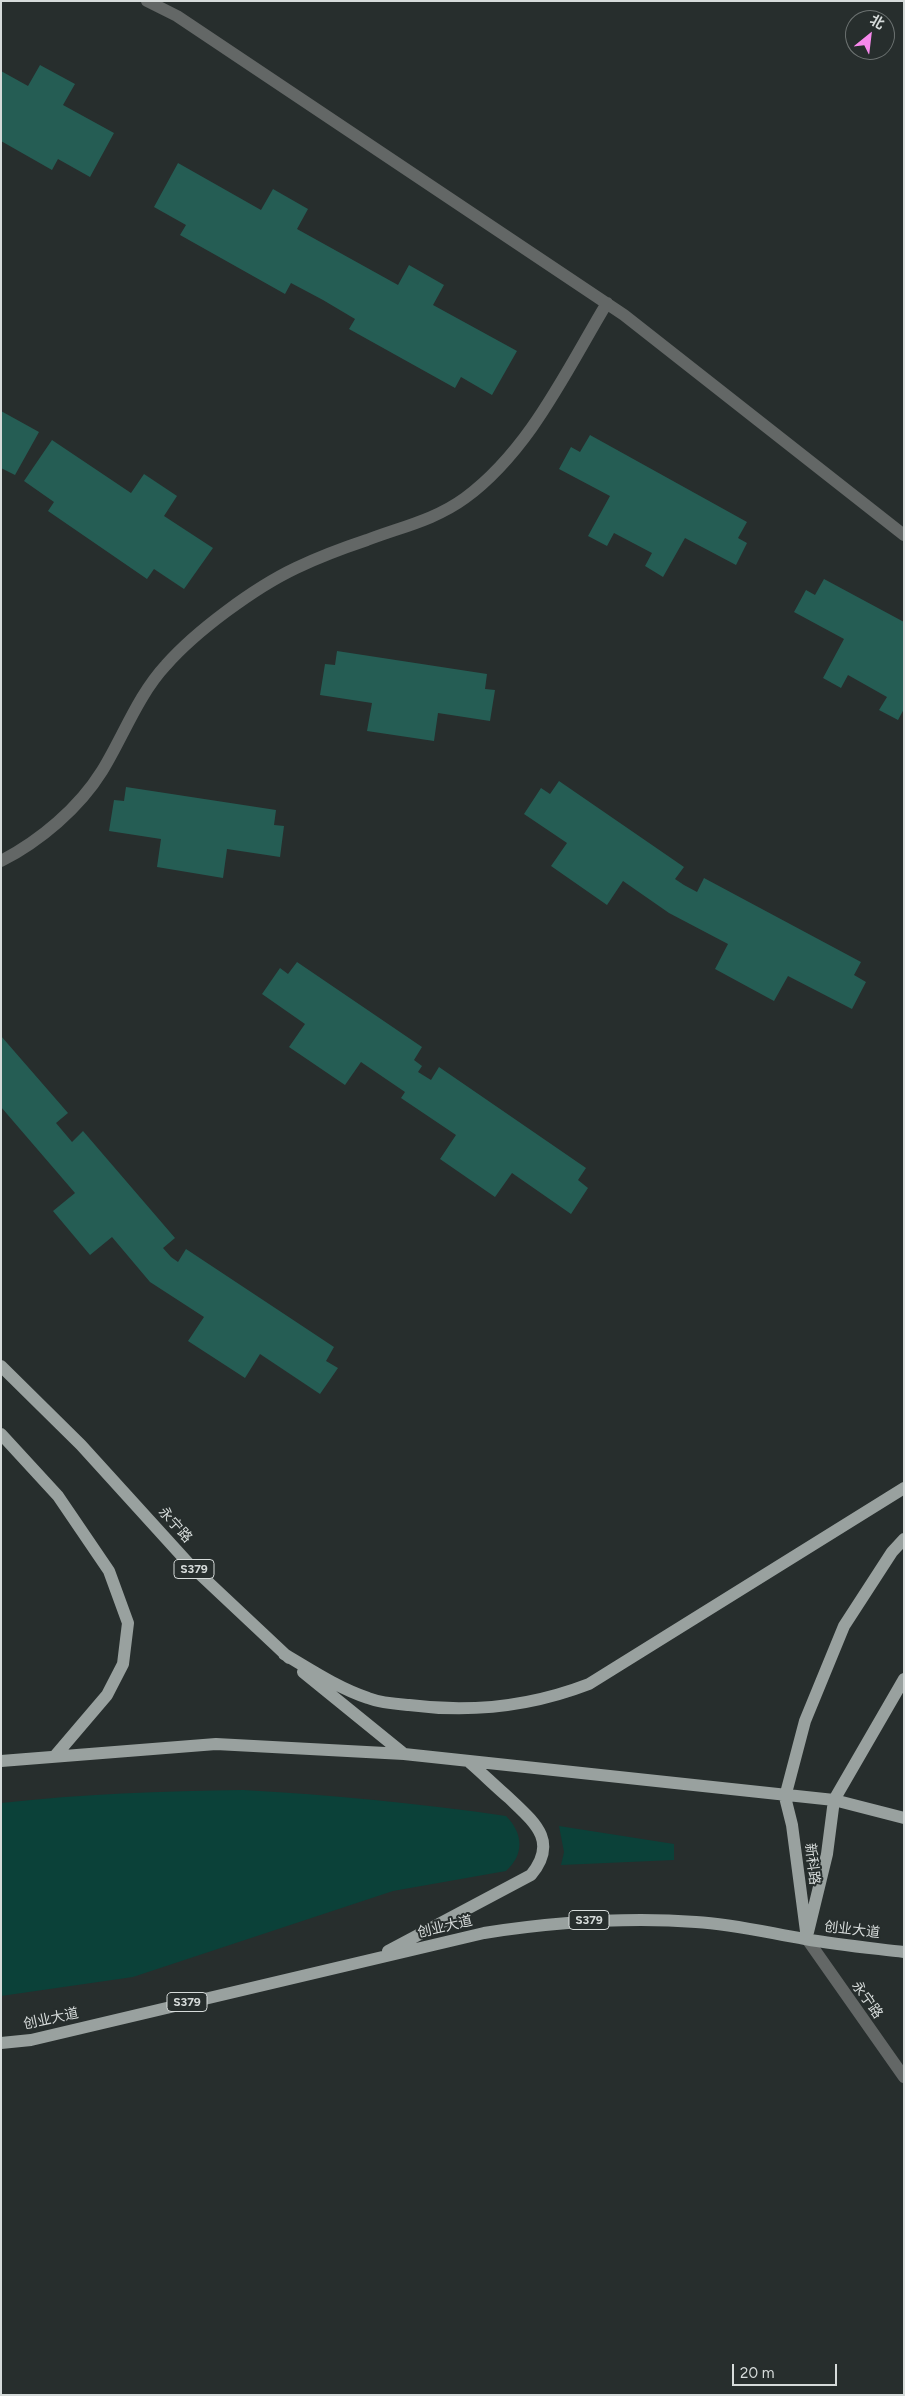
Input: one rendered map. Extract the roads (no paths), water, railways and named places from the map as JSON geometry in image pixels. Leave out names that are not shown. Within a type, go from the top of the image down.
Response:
[{"type":"main road","name":"永宁路","points":[[1,1366],[81,1445],[190,1565],[318,1686],[404,1754]]},
{"type":"main road","points":[[1,1434],[58,1496],[109,1571],[128,1623],[123,1664],[107,1695],[55,1756]]},
{"type":"main road","points":[[284,1654],[323,1678],[369,1699],[442,1710],[523,1703],[558,1696],[589,1684],[904,1488]]},
{"type":"main road","name":"新科路","points":[[807,1939],[792,1826],[785,1797],[805,1722],[844,1626],[892,1552],[904,1539]]},
{"type":"main road","name":"新科路","points":[[807,1939],[827,1854],[834,1800],[904,1679]]},
{"type":"main road","points":[[1,1761],[216,1744],[404,1754],[785,1797],[834,1800],[904,1818]]},
{"type":"main road","name":"S379","points":[[373,1959],[531,1875],[538,1866],[543,1854],[543,1842],[534,1822],[468,1761]]},
{"type":"main road","name":"创业大道","points":[[1,2043],[31,2040],[484,1933],[537,1925],[590,1920],[644,1919],[698,1922],[904,1952]]},
{"type":"street","points":[[147,1],[177,16],[607,302],[904,535]]},
{"type":"street","points":[[1,861],[23,850],[66,814],[102,772],[127,722],[165,665],[225,611],[294,569],[369,539],[419,523],[464,499],[504,464],[535,423],[607,302]]},
{"type":"street","name":"永宁路","points":[[807,1939],[904,2077]]}]
